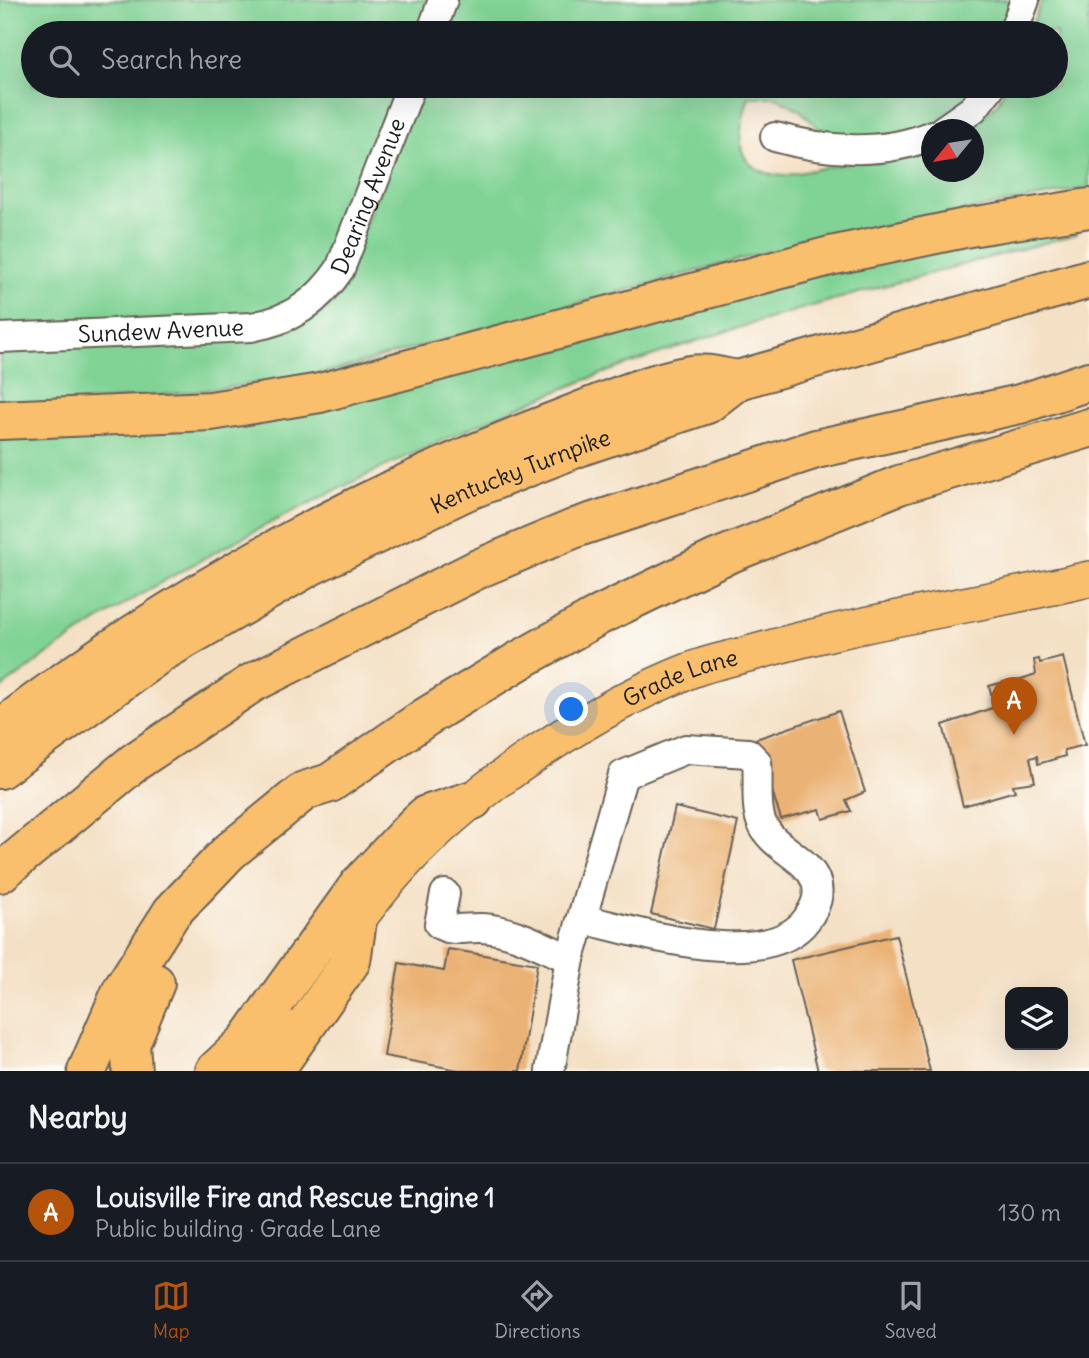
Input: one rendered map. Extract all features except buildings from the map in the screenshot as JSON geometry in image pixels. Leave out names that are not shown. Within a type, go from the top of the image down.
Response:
[{"type":"highway","points":[[0,420],[211,411],[320,393],[830,256],[1089,208]]},
{"type":"highway","name":"Kentucky Turnpike","points":[[0,769],[162,652],[310,566],[464,492],[584,444],[707,404],[738,380],[1089,279]]},
{"type":"highway","points":[[0,729],[98,657],[179,604],[289,541],[404,484],[522,433],[644,389],[693,374],[738,380]]},
{"type":"highway","points":[[0,873],[136,761],[252,683],[480,568],[578,527],[816,449],[1020,404],[1089,381]]},
{"type":"highway","points":[[87,1071],[122,990],[172,912],[229,852],[304,792],[330,783],[484,681],[600,615],[671,580],[899,485],[1089,428]]},
{"type":"highway","points":[[132,1071],[130,1044],[146,999],[199,912],[230,877],[314,805],[330,783]]},
{"type":"highway","points":[[245,1070],[246,1042],[359,885],[426,814],[472,800]]},
{"type":"highway","points":[[245,1070],[351,961],[357,921]]},
{"type":"main road","name":"Grade Lane","points":[[357,921],[408,859],[472,800],[568,734],[618,705],[692,670],[818,635],[991,602],[1089,579]]},
{"type":"street","points":[[435,21],[443,0]]},
{"type":"street","points":[[1017,21],[1025,0]]},
{"type":"street","name":"Dearing Avenue","points":[[315,300],[340,269],[349,250],[406,98]]},
{"type":"street","points":[[959,119],[973,109],[982,98]]},
{"type":"street","points":[[775,137],[804,145],[863,149],[897,146],[921,138]]},
{"type":"street","name":"Sundew Avenue","points":[[0,338],[251,327],[288,318],[315,300]]},
{"type":"street","points":[[550,1071],[570,960],[623,775],[686,749],[748,753],[757,762],[761,821],[778,844],[807,865],[819,894],[815,908],[804,923],[783,938],[744,947],[716,947],[582,919]]},
{"type":"street","points":[[445,894],[439,924],[447,929],[482,928],[515,934],[570,960]]},
{"type":"green space","points":[[0,0],[434,0],[426,21],[21,21],[21,98],[397,98],[329,274],[270,314],[0,330]]},
{"type":"green space","points":[[452,0],[1014,0],[1007,21],[444,21]]},
{"type":"green space","points":[[1042,0],[1089,0],[1089,188],[919,219],[760,254],[338,369],[212,389],[0,408],[0,347],[249,338],[295,327],[335,302],[415,98],[749,98],[740,138],[742,149],[746,159],[754,167],[766,173],[783,176],[921,148],[921,182],[984,182],[984,119],[981,119],[1000,98],[1068,98],[1068,21],[1034,21]]},
{"type":"green space","points":[[778,98],[967,98],[947,119],[921,119],[921,130],[908,135],[832,142],[801,111]]},
{"type":"green space","points":[[1073,221],[1077,234],[857,293],[694,342],[600,374],[483,422],[330,493],[202,559],[79,633],[0,689],[0,439]]},
{"type":"place","name":"Louisville Fire and Rescue Engine 1","points":[[1014,735]]}]
